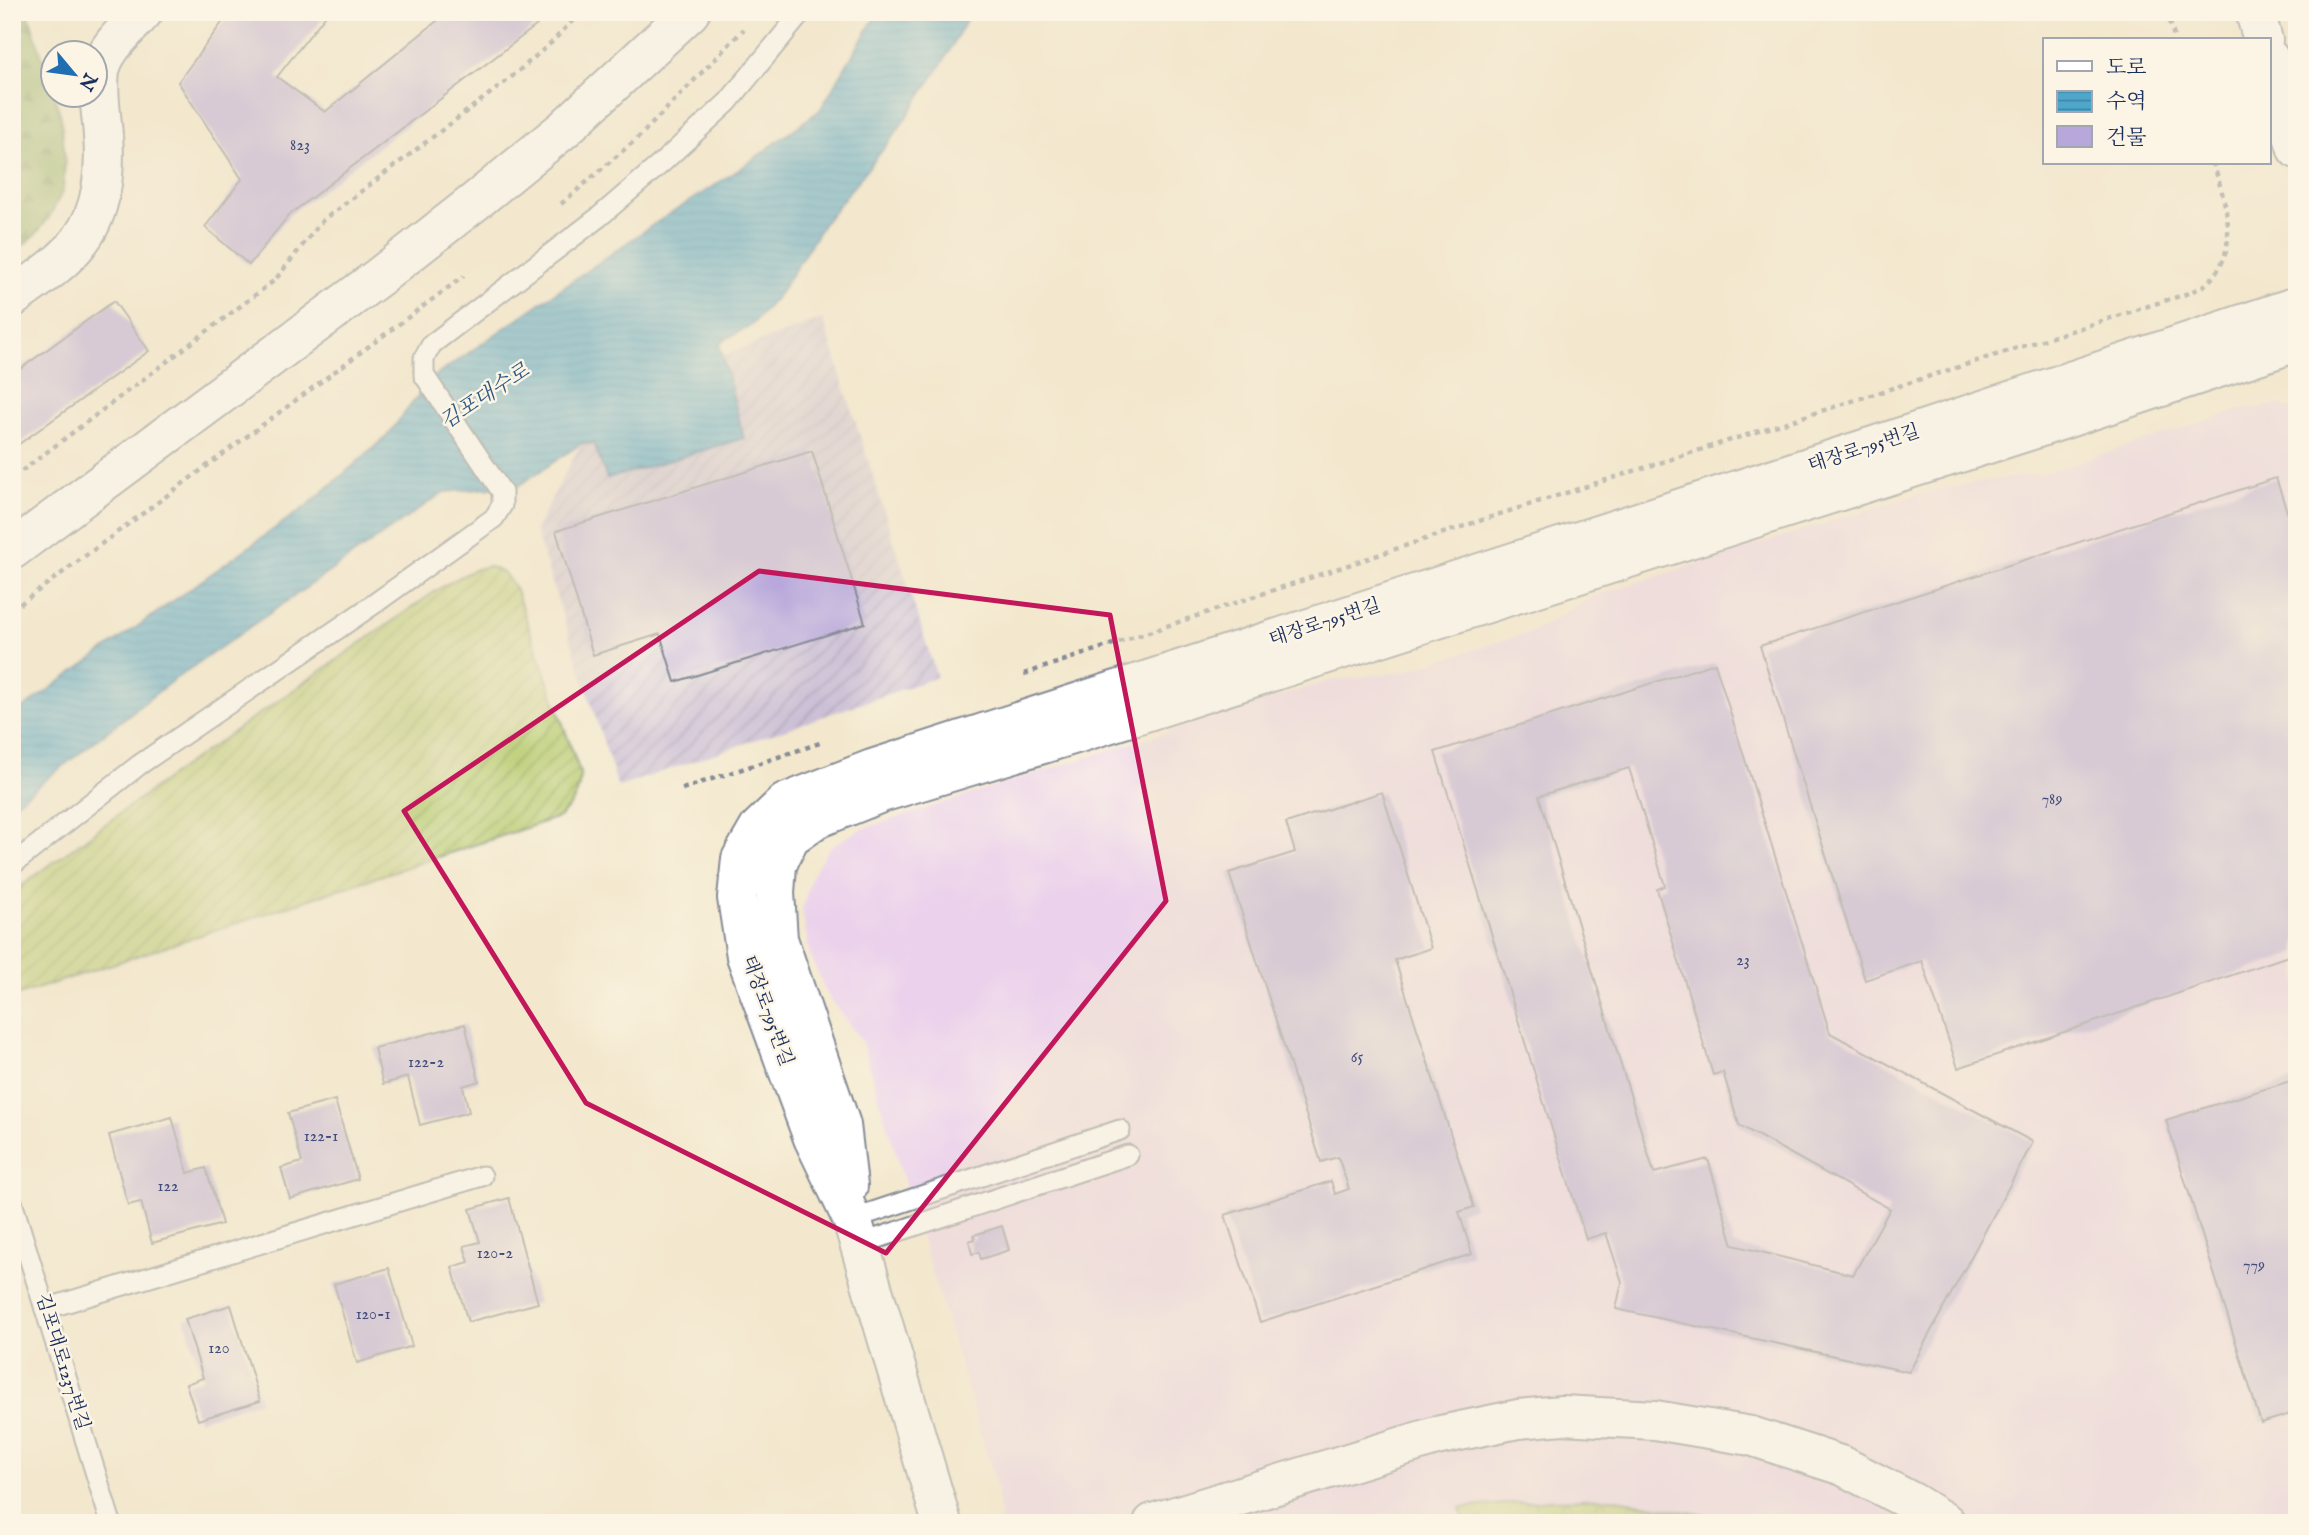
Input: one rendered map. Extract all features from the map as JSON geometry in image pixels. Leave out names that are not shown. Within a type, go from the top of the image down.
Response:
[{"type":"street","points":[[12,298],[67,255],[82,238],[93,216],[102,187],[104,153],[100,70],[106,55],[143,12]]},
{"type":"street","points":[[12,550],[379,277],[476,201],[564,130],[690,12]]},
{"type":"street","points":[[2255,12],[2262,38]]},
{"type":"street","points":[[2270,61],[2297,149]]},
{"type":"street","name":"태장로795번길","points":[[856,1231],[813,1138],[746,956],[737,898],[741,859],[759,828],[785,803],[872,769],[1846,455],[2297,306]]},
{"type":"street","name":"태장로795번길","points":[[942,1523],[856,1231],[841,1125],[778,939],[775,893],[777,865],[790,837],[816,819],[881,793],[1079,733],[2019,434],[2297,342]]},
{"type":"street","points":[[1153,1523],[1436,1436],[1518,1419],[1562,1415],[1655,1420],[1751,1436],[1843,1466],[1946,1523]]},
{"type":"lane","points":[[12,865],[139,765],[494,518],[502,505],[502,492],[424,375],[424,358],[432,344],[599,217],[664,161],[728,102],[802,12]]},
{"type":"lane","points":[[856,1231],[1120,1130]]},
{"type":"lane","points":[[856,1231],[1128,1155]]},
{"type":"lane","points":[[45,1309],[482,1176]]},
{"type":"lane","name":"김포대로1237번길","points":[[12,1202],[111,1523]]},
{"type":"path","points":[[12,474],[23,471],[275,280],[322,221],[508,80],[551,43],[581,12]]},
{"type":"path","points":[[2167,12],[2174,38]]},
{"type":"path","points":[[551,211],[639,137],[747,26]]},
{"type":"path","points":[[1023,674],[1494,516],[2189,293],[2208,283],[2220,266],[2227,246],[2229,226],[2225,201],[2213,164]]},
{"type":"path","points":[[12,611],[465,276]]},
{"type":"path","points":[[682,789],[827,740]]},
{"type":"highlighted area","points":[[759,571],[1110,615],[1166,901],[886,1253],[586,1103],[404,811]]},
{"type":"shaded area","points":[[823,319],[937,677],[618,787],[535,530],[581,443],[744,438],[722,355]]},
{"type":"shaded area","points":[[2280,405],[2297,412],[2297,1523],[1001,1523],[995,1480],[862,1042],[825,991],[809,951],[802,910],[812,874],[830,847],[861,829],[1328,681],[1402,672],[1533,631],[1594,596],[1927,491],[2047,472],[2243,409]]},
{"type":"green space","points":[[12,12],[28,12],[38,44],[38,108],[58,108],[65,160],[63,190],[49,218],[35,235],[12,255]]},
{"type":"green space","points":[[488,566],[504,573],[515,588],[580,773],[575,797],[559,817],[12,997],[12,893],[180,769],[443,586],[473,570]]},
{"type":"green space","points":[[1611,1498],[1747,1523],[1465,1523],[1460,1508],[1550,1500]]},
{"type":"water","name":"김포대수로","points":[[878,12],[971,12],[942,64],[893,137],[824,223],[780,293],[752,325],[719,343],[744,438],[607,479],[594,444],[582,443],[518,486],[444,492],[168,684],[12,806],[12,716],[309,504],[386,437],[431,379],[651,226],[740,169],[820,110]]},
{"type":"building","points":[[230,12],[328,12],[277,77],[325,112],[448,12],[538,12],[537,25],[289,215],[249,265],[205,227],[242,179],[178,82]]},
{"type":"building","points":[[114,301],[149,351],[12,449],[12,375]]},
{"type":"building","points":[[812,451],[865,623],[675,682],[660,634],[593,655],[556,531]]},
{"type":"building","points":[[2276,478],[2297,542],[2297,953],[1958,1068],[1922,961],[1865,980],[1760,646]]},
{"type":"building","points":[[1715,663],[1830,1033],[2033,1142],[1909,1372],[1616,1309],[1622,1282],[1606,1233],[1586,1239],[1435,752]],"holes":[[[1629,768],[1665,886],[1657,889],[1713,1075],[1723,1072],[1739,1125],[1890,1209],[1853,1275],[1733,1245],[1708,1159],[1654,1173],[1539,796]]]},
{"type":"building","points":[[1382,792],[1431,948],[1395,960],[1474,1207],[1459,1212],[1472,1254],[1260,1322],[1225,1215],[1331,1181],[1335,1194],[1349,1189],[1338,1157],[1321,1162],[1229,873],[1295,852],[1286,823]]},
{"type":"building","points":[[465,1024],[479,1081],[463,1086],[469,1112],[420,1125],[408,1077],[383,1084],[374,1048]]},
{"type":"building","points":[[2297,1079],[2297,1412],[2261,1423],[2166,1120]]},
{"type":"building","points":[[335,1100],[358,1179],[290,1199],[281,1168],[302,1162],[288,1113]]},
{"type":"building","points":[[172,1117],[188,1173],[206,1168],[222,1224],[152,1243],[141,1202],[128,1205],[109,1135]]},
{"type":"building","points":[[509,1198],[538,1303],[468,1322],[452,1267],[469,1262],[464,1246],[480,1242],[470,1209]]},
{"type":"building","points":[[1002,1226],[1009,1250],[981,1259],[979,1252],[972,1254],[969,1241],[975,1239],[974,1235]]},
{"type":"building","points":[[389,1268],[412,1346],[357,1363],[334,1284]]},
{"type":"building","points":[[231,1305],[260,1401],[198,1420],[186,1384],[203,1378],[185,1319]]}]
